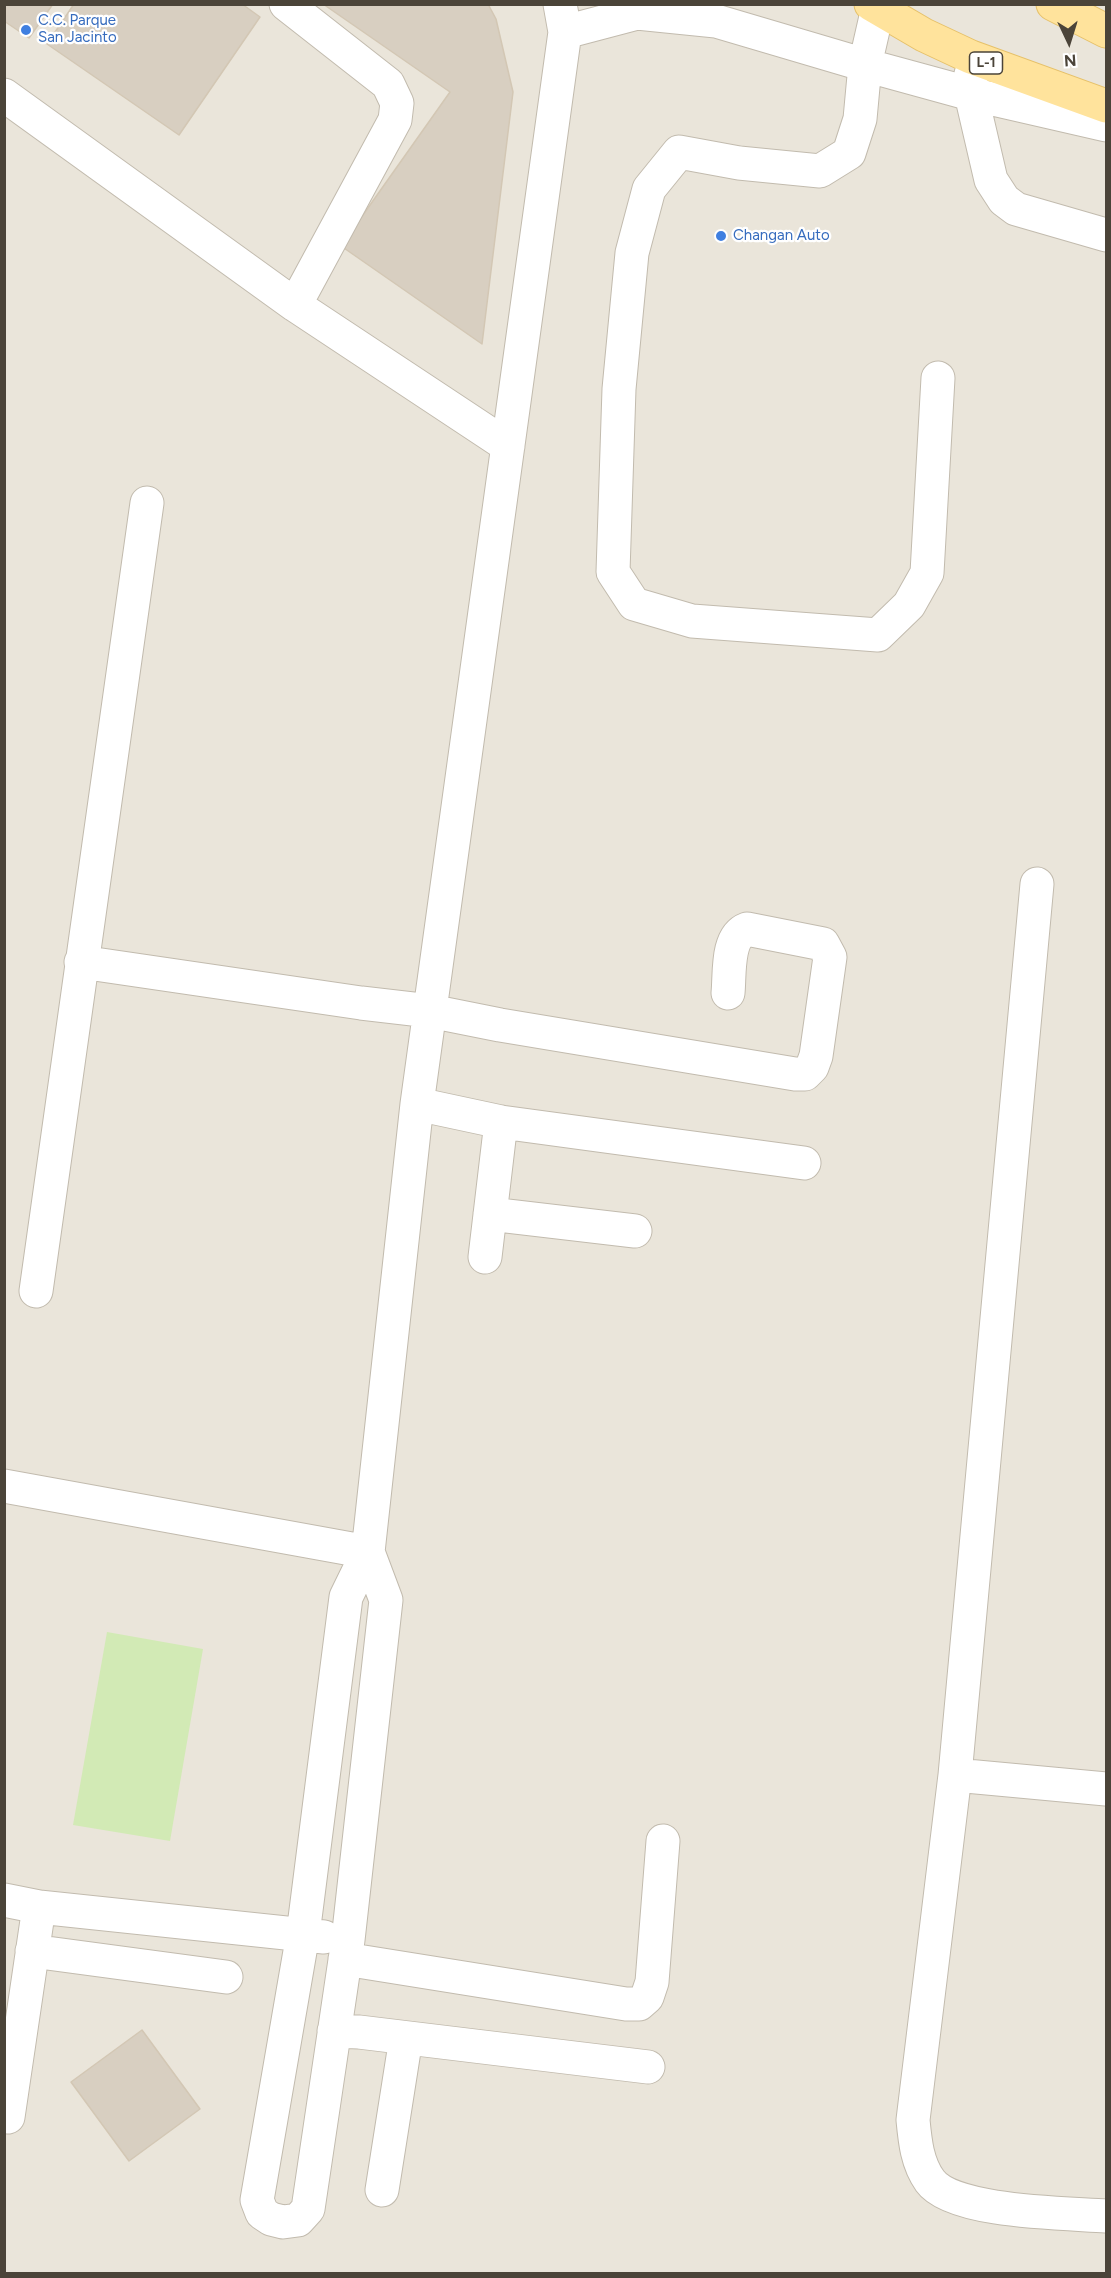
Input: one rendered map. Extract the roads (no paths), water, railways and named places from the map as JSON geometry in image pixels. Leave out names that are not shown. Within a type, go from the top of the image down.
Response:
[{"type":"main road","points":[[1053,4],[1107,31]]},
{"type":"main road","name":"L-1","points":[[875,6],[924,35],[971,57],[1107,106]]},
{"type":"street","points":[[286,4],[388,84],[397,103],[395,120],[295,306]]},
{"type":"street","points":[[875,6],[865,65],[860,118],[849,153],[820,171],[739,163],[679,152],[650,189],[632,253],[619,389],[613,572],[634,604],[692,621],[878,635],[909,605],[927,573],[938,378]]},
{"type":"street","points":[[368,1552],[386,1600],[346,1949],[308,2209],[298,2220],[283,2222],[270,2219],[262,2213],[257,2200],[303,1934],[346,1597],[368,1552],[417,1104],[508,446],[562,18],[637,13],[716,21],[971,94],[1107,125]]},
{"type":"street","points":[[971,57],[971,94],[991,180],[1004,200],[1016,209],[1107,235]]},
{"type":"street","points":[[4,95],[295,306],[508,446]]},
{"type":"street","points":[[36,1291],[147,503]]},
{"type":"street","points":[[1037,884],[955,1774],[913,2120],[917,2153],[931,2182],[953,2197],[993,2207],[1107,2216]]},
{"type":"street","points":[[81,962],[430,1011],[500,1025],[795,1074],[805,1074],[812,1067],[816,1056],[830,957],[823,944],[747,929],[740,932],[733,941],[728,993]]},
{"type":"street","points":[[417,1104],[501,1122],[804,1163]]},
{"type":"street","points":[[485,1257],[501,1122]]},
{"type":"street","points":[[490,1214],[635,1231]]},
{"type":"street","points":[[4,1486],[368,1552]]},
{"type":"street","points":[[955,1774],[1107,1789]]},
{"type":"street","points":[[4,1900],[39,1907],[303,1934],[346,1949],[626,2004],[639,2004],[648,1997],[652,1982],[663,1841]]},
{"type":"street","points":[[8,2117],[22,1968],[39,1907]]},
{"type":"street","points":[[22,1968],[226,1977]]},
{"type":"street","points":[[334,2031],[648,2067]]},
{"type":"street","points":[[382,2190],[406,2038]]},
{"type":"place","name":"C.C. Parque San Jacinto","points":[[26,30]]},
{"type":"place","name":"Changan Auto","points":[[721,236]]}]
